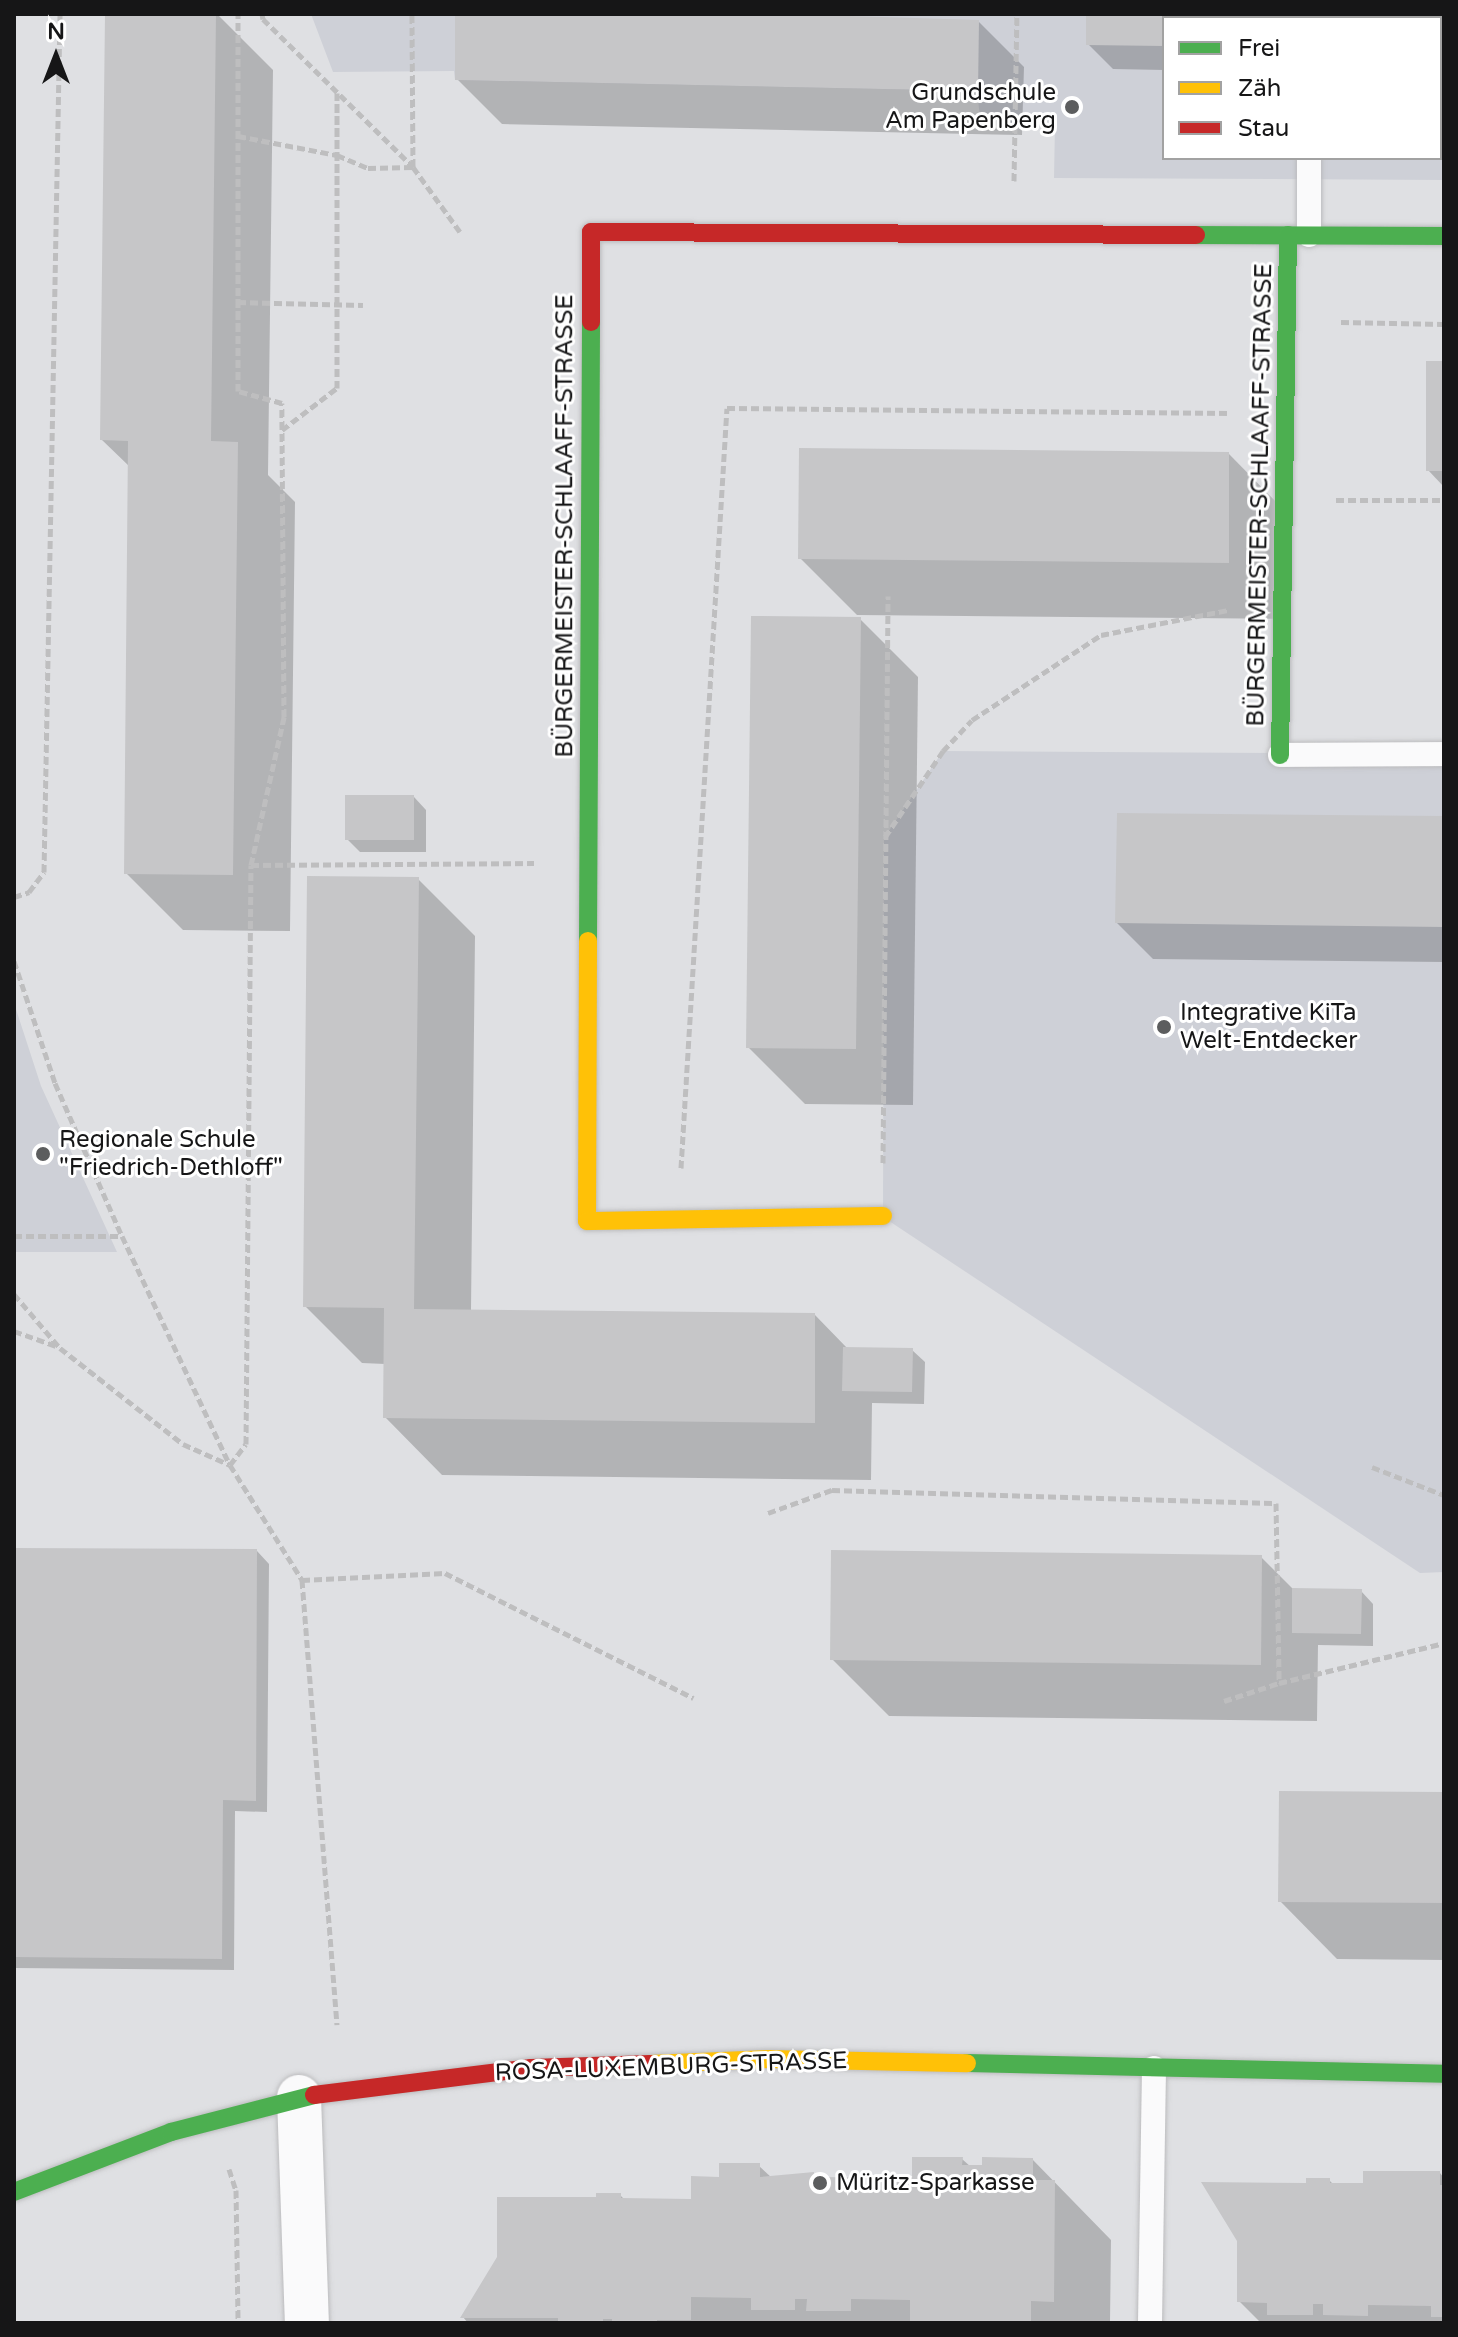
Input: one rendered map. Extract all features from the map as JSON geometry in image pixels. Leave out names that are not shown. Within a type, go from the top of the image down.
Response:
[{"type":"street","name":"BÜRGERMEISTER-SCHLAAFF-STRASSE","points":[[883,1216],[587,1221],[586,863],[591,232],[1444,236]]},
{"type":"street","name":"BÜRGERMEISTER-SCHLAAFF-STRASSE","points":[[1280,755],[1285,321],[1298,235]]},
{"type":"street","name":"ROSA-LUXEMBURG-STRASSE","points":[[14,2192],[171,2132],[299,2097],[531,2068],[769,2059],[1444,2074]]},
{"type":"street","points":[[299,2097],[307,2323]]},
{"type":"lane","points":[[1298,235],[1309,160]]},
{"type":"lane","points":[[1280,755],[1444,754]]},
{"type":"lane","points":[[1150,2323],[1154,2068]]},
{"type":"path","points":[[14,897],[29,892],[44,872],[60,14]]},
{"type":"path","points":[[230,1465],[246,1444],[251,865],[284,717],[282,403],[238,391],[238,14]]},
{"type":"path","points":[[262,14],[263,19],[413,167],[460,232]]},
{"type":"path","points":[[412,14],[413,167]]},
{"type":"path","points":[[1012,234],[1017,14]]},
{"type":"path","points":[[282,430],[337,388],[337,93]]},
{"type":"path","points":[[238,136],[337,155],[368,168],[413,167]]},
{"type":"path","points":[[238,302],[363,305]]},
{"type":"path","points":[[1285,321],[1444,324]]},
{"type":"path","points":[[679,1219],[727,408],[1284,414]]},
{"type":"path","points":[[1283,500],[1444,500]]},
{"type":"path","points":[[883,1216],[888,596]]},
{"type":"path","points":[[884,838],[943,751],[972,720],[1101,635],[1282,599]]},
{"type":"path","points":[[251,865],[586,863]]},
{"type":"path","points":[[14,961],[55,1083],[122,1236],[230,1465],[302,1580],[337,2025]]},
{"type":"path","points":[[14,1236],[122,1236]]},
{"type":"path","points":[[14,1294],[60,1348],[183,1444],[230,1465]]},
{"type":"path","points":[[14,1331],[60,1348]]},
{"type":"path","points":[[1372,1467],[1444,1495]]},
{"type":"path","points":[[768,1513],[832,1490],[1276,1503],[1279,1683]]},
{"type":"path","points":[[302,1580],[445,1573],[693,1698]]},
{"type":"path","points":[[1224,1701],[1279,1683],[1444,1643]]},
{"type":"path","points":[[227,2164],[236,2190],[238,2323]]},
{"type":"shaded area","name":"Grundschule Am Papenberg","points":[[311,14],[1444,14],[1444,180],[1054,178],[1055,124],[981,126],[977,91],[455,80],[454,71],[333,72]]},
{"type":"shaded area","name":"Integrative KiTa Welt-Entdecker","points":[[943,751],[1444,754],[1444,1572],[1420,1573],[883,1217],[884,838]]},
{"type":"shaded area","name":"Regionale Schule \"Friedrich-Dethloff\"","points":[[14,1003],[41,1086],[117,1252],[14,1252]]},
{"type":"building","points":[[105,14],[216,14],[211,441],[238,442],[233,875],[124,874],[128,441],[100,440]]},
{"type":"building","points":[[455,14],[785,14],[979,20],[978,91],[455,80]]},
{"type":"building","points":[[1086,14],[1208,15],[1162,16],[1162,46],[1086,45]]},
{"type":"building","points":[[1444,14],[1444,75],[1442,16],[1320,16]]},
{"type":"building","points":[[1426,361],[1444,361],[1444,471],[1426,471]]},
{"type":"building","points":[[799,448],[1229,452],[1229,563],[798,559]]},
{"type":"building","points":[[751,616],[861,617],[856,1049],[746,1048]]},
{"type":"building","points":[[345,795],[414,795],[414,840],[345,840]]},
{"type":"building","points":[[1117,813],[1444,816],[1444,927],[1115,923]]},
{"type":"building","points":[[307,876],[419,877],[414,1309],[815,1313],[815,1423],[383,1418],[384,1308],[303,1307]]},
{"type":"building","points":[[843,1347],[913,1348],[912,1392],[842,1391]]},
{"type":"building","points":[[14,1548],[257,1549],[256,1801],[223,1800],[222,1959],[14,1957]]},
{"type":"building","points":[[831,1550],[1262,1555],[1261,1665],[830,1660]]},
{"type":"building","points":[[1292,1588],[1362,1589],[1361,1634],[1292,1633]]},
{"type":"building","points":[[1279,1791],[1444,1792],[1444,1903],[1278,1902]]},
{"type":"building","points":[[912,2157],[963,2157],[962,2165],[982,2165],[982,2157],[1033,2158],[1033,2180],[1055,2180],[1054,2302],[1031,2301],[1031,2323],[910,2323],[910,2300],[851,2299],[851,2311],[806,2311],[807,2299],[795,2299],[795,2310],[751,2310],[751,2298],[691,2297],[691,2320],[612,2323],[612,2319],[603,2319],[603,2323],[558,2323],[558,2318],[460,2318],[497,2257],[497,2197],[596,2197],[596,2193],[621,2193],[621,2198],[691,2199],[691,2176],[719,2177],[719,2163],[760,2163],[760,2177],[814,2172],[814,2177],[912,2178]]},
{"type":"building","points":[[1363,2171],[1440,2171],[1440,2185],[1444,2185],[1444,2317],[1431,2317],[1431,2306],[1368,2305],[1368,2316],[1323,2315],[1323,2304],[1313,2304],[1313,2315],[1267,2315],[1267,2303],[1237,2302],[1237,2241],[1201,2182],[1306,2183],[1306,2178],[1330,2178],[1330,2183],[1363,2183]]},
{"type":"traffic: fast","points":[[1196,235],[1444,236]]},
{"type":"traffic: fast","points":[[1280,755],[1288,235]]},
{"type":"traffic: fast","points":[[588,941],[591,322]]},
{"type":"traffic: fast","points":[[967,2063],[1444,2074]]},
{"type":"traffic: fast","points":[[14,2192],[171,2132],[314,2095]]},
{"type":"traffic: slow","points":[[588,941],[587,1221],[883,1216]]},
{"type":"traffic: slow","points":[[650,2064],[769,2059],[967,2063]]},
{"type":"traffic: jam","points":[[591,322],[591,232],[1196,235]]},
{"type":"traffic: jam","points":[[314,2095],[531,2068],[650,2064]]},
{"type":"place","name":"Grundschule Am Papenberg","points":[[1072,107]]},
{"type":"place","name":"Integrative KiTa Welt-Entdecker","points":[[1164,1027]]},
{"type":"place","name":"Regionale Schule \"Friedrich-Dethloff\"","points":[[43,1154]]},
{"type":"place","name":"Müritz-Sparkasse","points":[[820,2183]]}]
